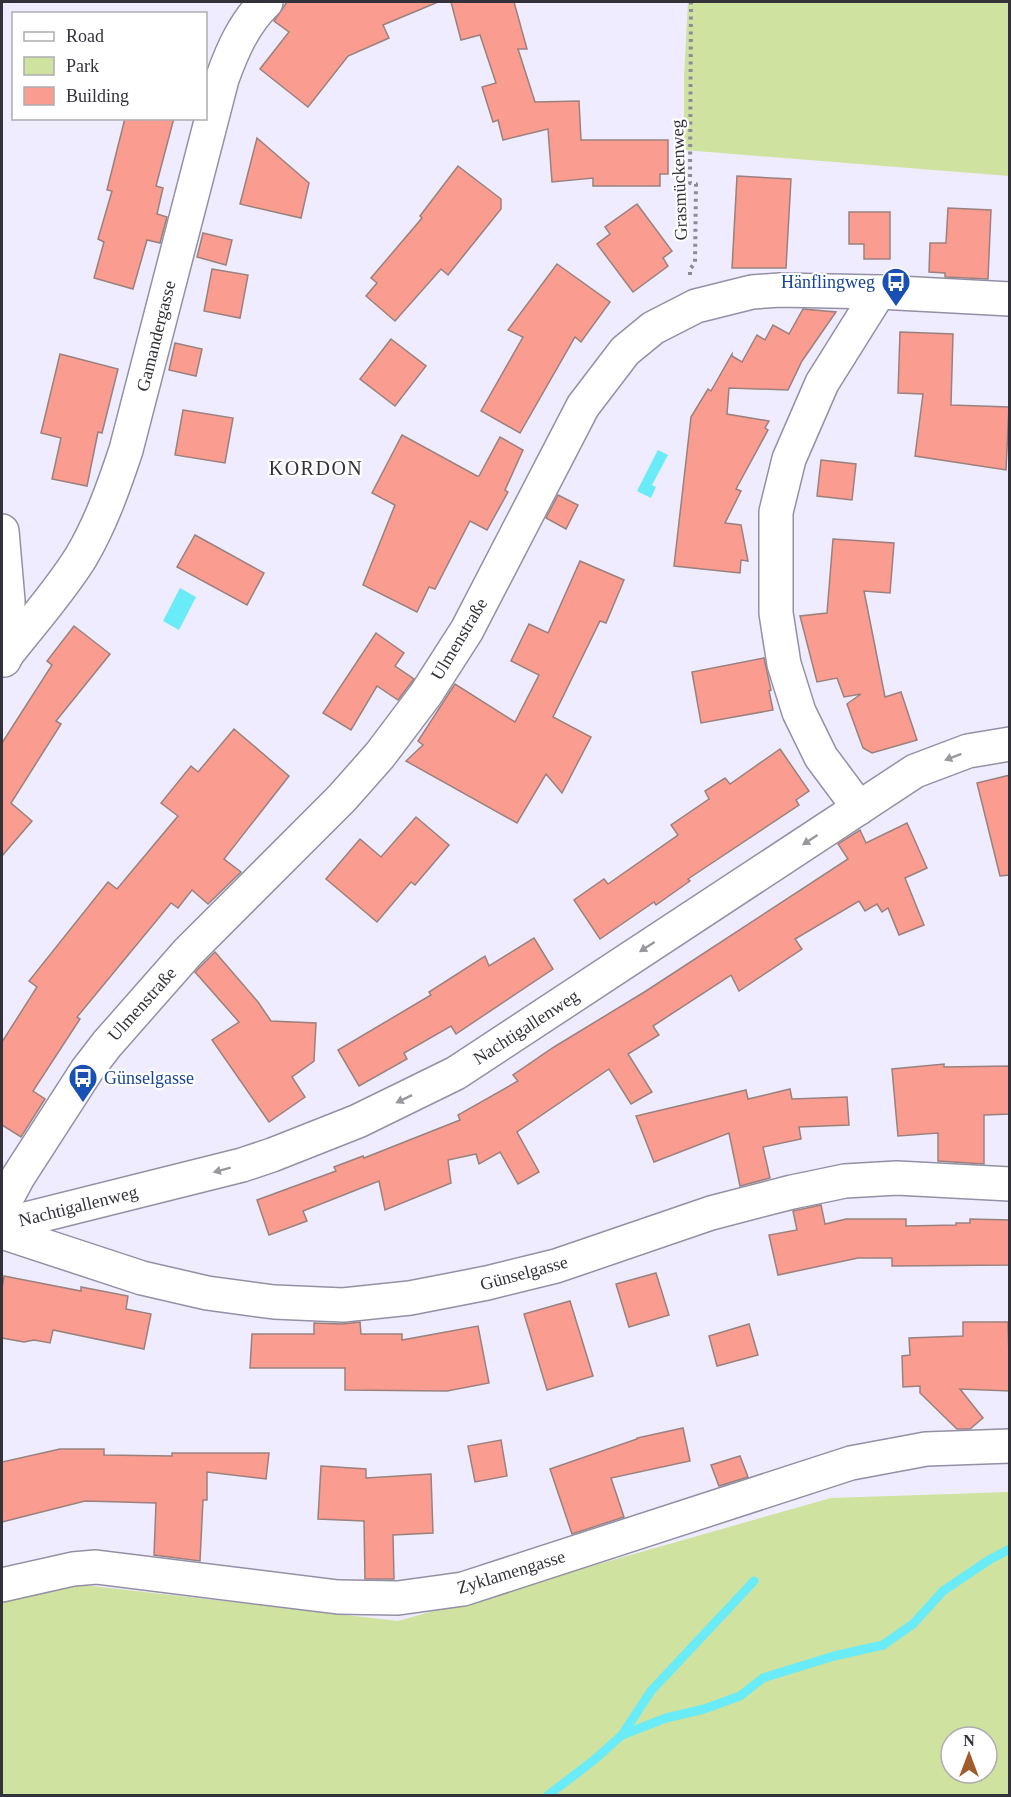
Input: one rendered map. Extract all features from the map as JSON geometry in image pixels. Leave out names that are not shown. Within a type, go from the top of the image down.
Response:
[{"type":"street","name":"Gamandergasse","points":[[4,659],[57,592],[81,557],[114,488],[126,450],[222,79],[230,55],[243,29],[266,2]]},
{"type":"street","name":"Ulmenstraße","points":[[2,1207],[18,1177],[106,1044],[188,952],[342,798],[380,755],[426,694],[467,630],[583,406],[625,351],[653,328],[696,306],[728,297],[780,290],[879,292],[1010,299]]},
{"type":"street","points":[[858,808],[821,757],[799,712],[784,664],[776,613],[776,512],[789,459],[822,383],[879,292]]},
{"type":"street","points":[[2,531],[9,601],[4,659]]},
{"type":"street","name":"Nachtigallenweg","points":[[2,1225],[202,1176],[272,1155],[358,1121],[446,1078],[915,771],[968,751],[1010,744]]},
{"type":"street","name":"Günselgasse","points":[[2,1232],[142,1278],[207,1293],[274,1302],[343,1305],[410,1298],[487,1283],[556,1266],[711,1213],[845,1181],[897,1178],[1010,1184]]},
{"type":"street","name":"Zyklamengasse","points":[[2,1586],[73,1569],[96,1568],[338,1597],[398,1598],[427,1595],[463,1589],[851,1463],[926,1449],[1010,1446]]},
{"type":"path","name":"Grasmückenweg","points":[[691,2],[690,183],[696,184],[695,263],[690,269],[693,283]]},
{"type":"green space","points":[[688,2],[1009,2],[1009,176],[684,150],[684,77]]},
{"type":"green space","points":[[1009,1492],[1009,1795],[2,1796],[2,1603],[75,1584],[398,1621],[831,1498]]},
{"type":"water","points":[[658,450],[668,455],[652,485],[656,487],[651,498],[637,491]]},
{"type":"water","points":[[180,588],[196,597],[179,630],[163,621]]},
{"type":"building","points":[[287,2],[438,2],[383,25],[389,38],[348,56],[308,107],[260,69],[289,32],[274,21]]},
{"type":"building","points":[[451,2],[514,2],[527,49],[518,49],[535,102],[579,101],[581,140],[668,140],[668,174],[660,174],[660,186],[593,186],[593,178],[552,182],[548,129],[503,140],[498,120],[493,122],[482,87],[496,83],[480,35],[461,40]]},
{"type":"building","points":[[124,120],[173,120],[156,186],[163,188],[157,214],[167,217],[160,243],[147,240],[133,289],[94,278],[104,242],[98,239],[112,191],[107,190]]},
{"type":"building","points":[[257,138],[309,183],[301,218],[240,204]]},
{"type":"building","points":[[458,166],[501,199],[501,209],[448,275],[441,269],[395,321],[366,296],[377,283],[371,278],[422,218],[420,216]]},
{"type":"building","points":[[737,176],[791,179],[786,268],[732,268]]},
{"type":"building","points":[[637,204],[672,251],[663,258],[668,266],[633,292],[597,244],[610,234],[605,227]]},
{"type":"building","points":[[948,208],[991,210],[988,279],[945,277],[945,273],[929,272],[930,243],[946,243]]},
{"type":"building","points":[[849,212],[890,212],[890,259],[864,259],[864,244],[849,244]]},
{"type":"building","points":[[203,233],[232,240],[226,265],[197,257]]},
{"type":"building","points":[[557,264],[610,302],[581,342],[575,337],[520,433],[481,411],[523,337],[508,330]]},
{"type":"building","points":[[212,269],[248,275],[240,318],[204,311]]},
{"type":"building","points":[[803,309],[836,312],[802,361],[788,390],[729,388],[727,414],[769,421],[765,428],[768,430],[736,489],[741,491],[725,523],[741,525],[748,561],[741,560],[740,573],[674,566],[691,417],[708,389],[711,391],[732,354],[742,362],[757,335],[765,340],[773,325],[789,334]]},
{"type":"building","points":[[900,332],[953,334],[951,405],[1009,407],[1006,470],[915,456],[923,394],[898,393]]},
{"type":"building","points":[[391,339],[426,366],[395,406],[360,379]]},
{"type":"building","points":[[175,343],[202,349],[196,376],[169,370]]},
{"type":"building","points":[[60,354],[118,369],[102,433],[98,432],[87,486],[52,479],[61,438],[41,433]]},
{"type":"building","points":[[183,410],[233,418],[225,463],[175,455]]},
{"type":"building","points":[[402,435],[477,476],[500,437],[523,450],[505,490],[508,492],[487,530],[470,521],[435,589],[429,587],[417,612],[363,585],[395,505],[372,493]]},
{"type":"building","points":[[821,460],[856,464],[852,500],[817,496]]},
{"type":"building","points":[[558,495],[578,505],[566,529],[546,518]]},
{"type":"building","points":[[195,535],[264,573],[247,605],[177,567]]},
{"type":"building","points":[[833,539],[894,543],[890,593],[864,591],[885,697],[901,692],[917,740],[872,753],[863,748],[847,704],[861,694],[844,697],[837,678],[817,682],[800,616],[827,613]]},
{"type":"building","points":[[580,561],[624,580],[606,623],[600,621],[553,717],[591,737],[562,793],[546,774],[517,823],[406,761],[423,745],[418,741],[455,684],[515,722],[539,675],[511,661],[529,624],[548,633]]},
{"type":"building","points":[[74,626],[110,654],[56,721],[61,724],[11,803],[32,821],[2,856],[2,743],[52,665],[47,661]]},
{"type":"building","points":[[376,633],[404,653],[395,666],[414,679],[398,700],[377,686],[351,730],[323,713]]},
{"type":"building","points":[[764,658],[773,710],[701,723],[692,672]]},
{"type":"building","points":[[234,729],[289,776],[224,859],[241,872],[208,904],[192,890],[178,908],[171,903],[77,1017],[80,1019],[33,1091],[45,1099],[21,1137],[2,1125],[2,1042],[37,987],[29,981],[108,882],[117,889],[178,816],[161,803],[191,766],[198,772]]},
{"type":"building","points":[[780,749],[809,791],[796,800],[799,805],[688,879],[690,881],[656,905],[654,902],[600,939],[574,900],[604,879],[608,884],[678,835],[671,825],[709,799],[705,791],[725,778],[730,784]]},
{"type":"building","points":[[1010,775],[1010,875],[1000,876],[977,783]]},
{"type":"building","points":[[416,817],[449,845],[415,885],[411,882],[377,922],[326,879],[360,839],[381,857]]},
{"type":"building","points":[[907,823],[927,868],[905,878],[924,925],[899,935],[888,908],[882,912],[877,904],[865,911],[859,901],[795,939],[802,949],[739,991],[731,975],[653,1026],[659,1035],[628,1054],[652,1092],[631,1104],[609,1069],[517,1132],[539,1172],[518,1184],[500,1152],[479,1164],[476,1154],[448,1160],[451,1183],[385,1210],[379,1181],[303,1211],[307,1221],[269,1235],[257,1200],[336,1171],[334,1167],[363,1156],[364,1158],[460,1120],[458,1115],[518,1081],[513,1075],[554,1047],[646,991],[848,859],[838,844],[860,830],[866,843]]},
{"type":"building","points":[[534,938],[553,969],[456,1034],[451,1026],[404,1053],[407,1059],[359,1086],[338,1050],[431,995],[429,992],[485,956],[489,966]]},
{"type":"building","points":[[215,952],[258,1002],[271,1021],[316,1023],[314,1061],[292,1077],[305,1097],[269,1122],[212,1040],[239,1022],[195,972]]},
{"type":"building","points":[[944,1064],[944,1067],[1010,1066],[1010,1114],[984,1115],[984,1164],[938,1161],[938,1133],[898,1136],[892,1069]]},
{"type":"building","points":[[790,1089],[792,1099],[847,1097],[849,1125],[799,1127],[801,1139],[763,1147],[770,1178],[740,1186],[729,1133],[654,1162],[636,1116],[746,1090],[748,1099]]},
{"type":"building","points":[[821,1205],[825,1224],[846,1219],[906,1219],[906,1226],[956,1225],[956,1223],[970,1223],[970,1219],[1010,1220],[1010,1265],[892,1266],[892,1258],[858,1258],[778,1275],[769,1235],[797,1230],[793,1211]]},
{"type":"building","points":[[656,1273],[669,1315],[629,1327],[616,1284]]},
{"type":"building","points":[[4,1276],[81,1291],[81,1287],[128,1296],[126,1309],[151,1314],[144,1349],[53,1330],[50,1343],[2,1338]]},
{"type":"building","points":[[570,1301],[593,1376],[547,1390],[524,1314]]},
{"type":"building","points":[[360,1322],[361,1334],[402,1334],[402,1340],[478,1326],[489,1383],[447,1391],[345,1390],[345,1368],[250,1368],[252,1334],[314,1334],[314,1323]]},
{"type":"building","points":[[963,1322],[1008,1322],[1010,1391],[960,1389],[983,1418],[970,1429],[957,1429],[920,1393],[920,1386],[903,1387],[902,1356],[910,1355],[909,1338],[963,1336]]},
{"type":"building","points":[[749,1324],[758,1355],[717,1366],[709,1336]]},
{"type":"building","points":[[683,1428],[690,1461],[611,1478],[624,1517],[572,1534],[550,1469],[637,1438]]},
{"type":"building","points":[[501,1440],[507,1476],[475,1482],[468,1446]]},
{"type":"building","points":[[60,1449],[104,1449],[104,1455],[172,1456],[172,1453],[269,1453],[266,1479],[207,1472],[207,1500],[203,1500],[200,1561],[154,1555],[156,1503],[85,1501],[2,1522],[2,1462]]},
{"type":"building","points":[[740,1456],[748,1477],[719,1486],[711,1465]]},
{"type":"building","points":[[321,1466],[366,1469],[366,1478],[431,1474],[433,1533],[393,1535],[394,1579],[365,1579],[364,1521],[318,1519]]},
{"type":"waterway","points":[[547,1796],[622,1735],[666,1718],[704,1709],[740,1696],[763,1678],[834,1656],[883,1645],[913,1624],[943,1591],[989,1560],[1010,1549]]},
{"type":"waterway","points":[[622,1735],[651,1691],[754,1581]]},
{"type":"place","name":"Hänflingweg","points":[[896,308]]},
{"type":"place","name":"Günselgasse","points":[[83,1104]]},
{"type":"district","name":"KORDON","points":[[316,468]]}]
